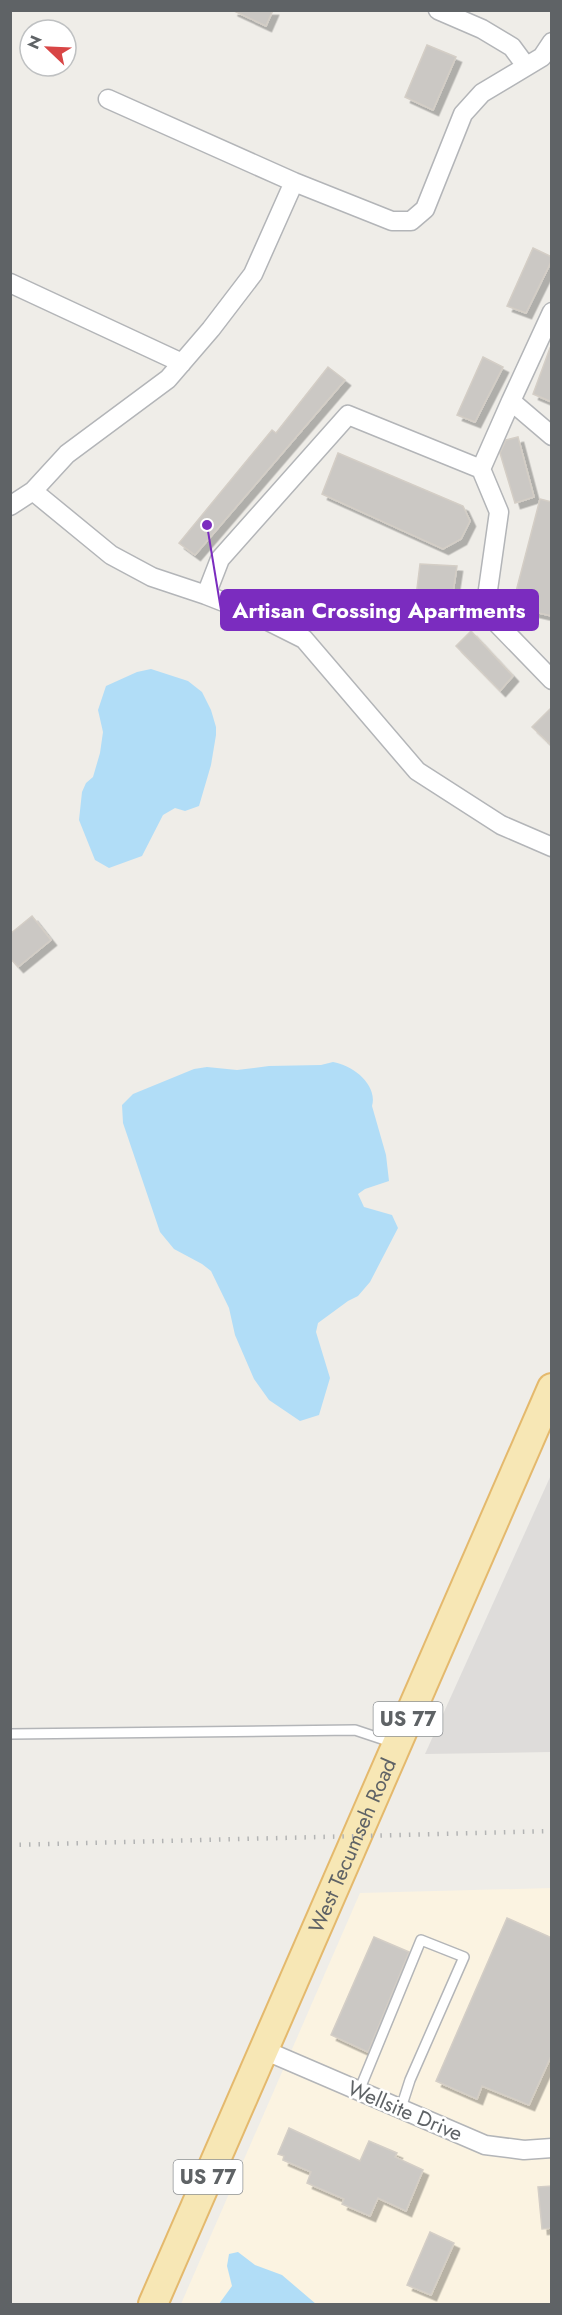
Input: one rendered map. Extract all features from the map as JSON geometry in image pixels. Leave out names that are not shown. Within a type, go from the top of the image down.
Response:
[{"type":"main road","name":"West Tecumseh Road","points":[[153,2304],[552,1388]]},
{"type":"street","points":[[438,10],[482,29],[512,47],[526,66]]},
{"type":"street","points":[[108,99],[294,182],[392,221],[411,221],[425,209],[463,114],[482,93],[542,57],[552,42]]},
{"type":"street","points":[[10,506],[33,491],[67,454],[168,379],[253,274],[294,182]]},
{"type":"street","points":[[10,283],[182,363]]},
{"type":"street","points":[[481,469],[552,312]]},
{"type":"street","points":[[511,401],[552,436]]},
{"type":"street","points":[[206,595],[220,559],[348,415],[481,469],[499,512],[485,611],[552,680]]},
{"type":"street","points":[[33,491],[111,555],[152,578],[252,613],[303,639],[417,771],[501,825],[552,847]]},
{"type":"street","name":"Wellsite Drive","points":[[264,2050],[485,2145],[524,2150],[552,2148]]},
{"type":"lane","points":[[10,1734],[355,1730],[397,1744]]},
{"type":"lane","points":[[359,2091],[421,1940],[464,1957],[410,2080],[401,2108]]},
{"type":"shaded area","points":[[551,1475],[551,1752],[425,1754]]},
{"type":"shaded area","points":[[551,1888],[551,2304],[181,2304],[360,1893]]},
{"type":"water","points":[[151,669],[188,681],[202,692],[216,727],[211,765],[199,806],[185,811],[175,808],[163,815],[142,856],[109,868],[95,860],[79,820],[82,792],[86,783],[93,777],[100,753],[103,732],[98,710],[106,686],[137,672]]},
{"type":"water","points":[[333,1062],[356,1072],[368,1084],[386,1155],[389,1181],[365,1189],[358,1194],[364,1207],[392,1215],[398,1228],[370,1282],[358,1296],[318,1323],[316,1332],[330,1378],[319,1415],[300,1421],[269,1400],[254,1379],[235,1335],[229,1308],[211,1271],[174,1249],[160,1232],[123,1123],[122,1105],[133,1094],[194,1069],[207,1067],[237,1070],[269,1066],[321,1065]]},
{"type":"water","points":[[238,2252],[255,2265],[282,2275],[316,2304],[219,2304],[232,2286],[227,2266],[229,2254]]},
{"type":"building","points":[[232,10],[273,10],[266,26]]},
{"type":"building","points":[[427,45],[456,57],[433,110],[405,97]]},
{"type":"building","points":[[533,248],[552,257],[552,260],[526,313],[507,306]]},
{"type":"building","points":[[550,348],[552,349],[552,402],[533,394]]},
{"type":"building","points":[[483,357],[503,367],[475,422],[457,415]]},
{"type":"building","points":[[328,367],[345,380],[195,555],[179,543],[272,430],[276,433]]},
{"type":"building","points":[[518,437],[534,497],[515,503],[500,453],[506,440]]},
{"type":"building","points":[[338,453],[463,506],[470,521],[461,539],[443,549],[322,494]]},
{"type":"building","points":[[540,499],[552,502],[552,616],[512,607]]},
{"type":"building","points":[[420,564],[457,566],[449,619],[414,613]]},
{"type":"building","points":[[471,631],[513,676],[500,691],[456,646]]},
{"type":"building","points":[[552,707],[552,746],[532,727]]},
{"type":"building","points":[[32,916],[51,940],[18,967],[10,958],[10,934]]},
{"type":"building","points":[[507,1918],[552,1938],[552,2054],[529,2105],[482,2086],[477,2099],[436,2081]]},
{"type":"building","points":[[374,1937],[409,1952],[368,2052],[331,2035]]},
{"type":"building","points":[[289,2128],[360,2161],[369,2141],[397,2153],[395,2157],[423,2170],[406,2211],[378,2198],[370,2216],[342,2204],[344,2199],[307,2183],[311,2172],[283,2160],[284,2156],[278,2154]]},
{"type":"building","points":[[552,2186],[552,2228],[542,2229],[538,2187]]},
{"type":"building","points":[[430,2232],[454,2243],[431,2295],[407,2285]]},
{"type":"railway","points":[[10,1845],[552,1831]]},
{"type":"place","name":"Artisan Crossing Apartments","points":[[207,525]]}]
